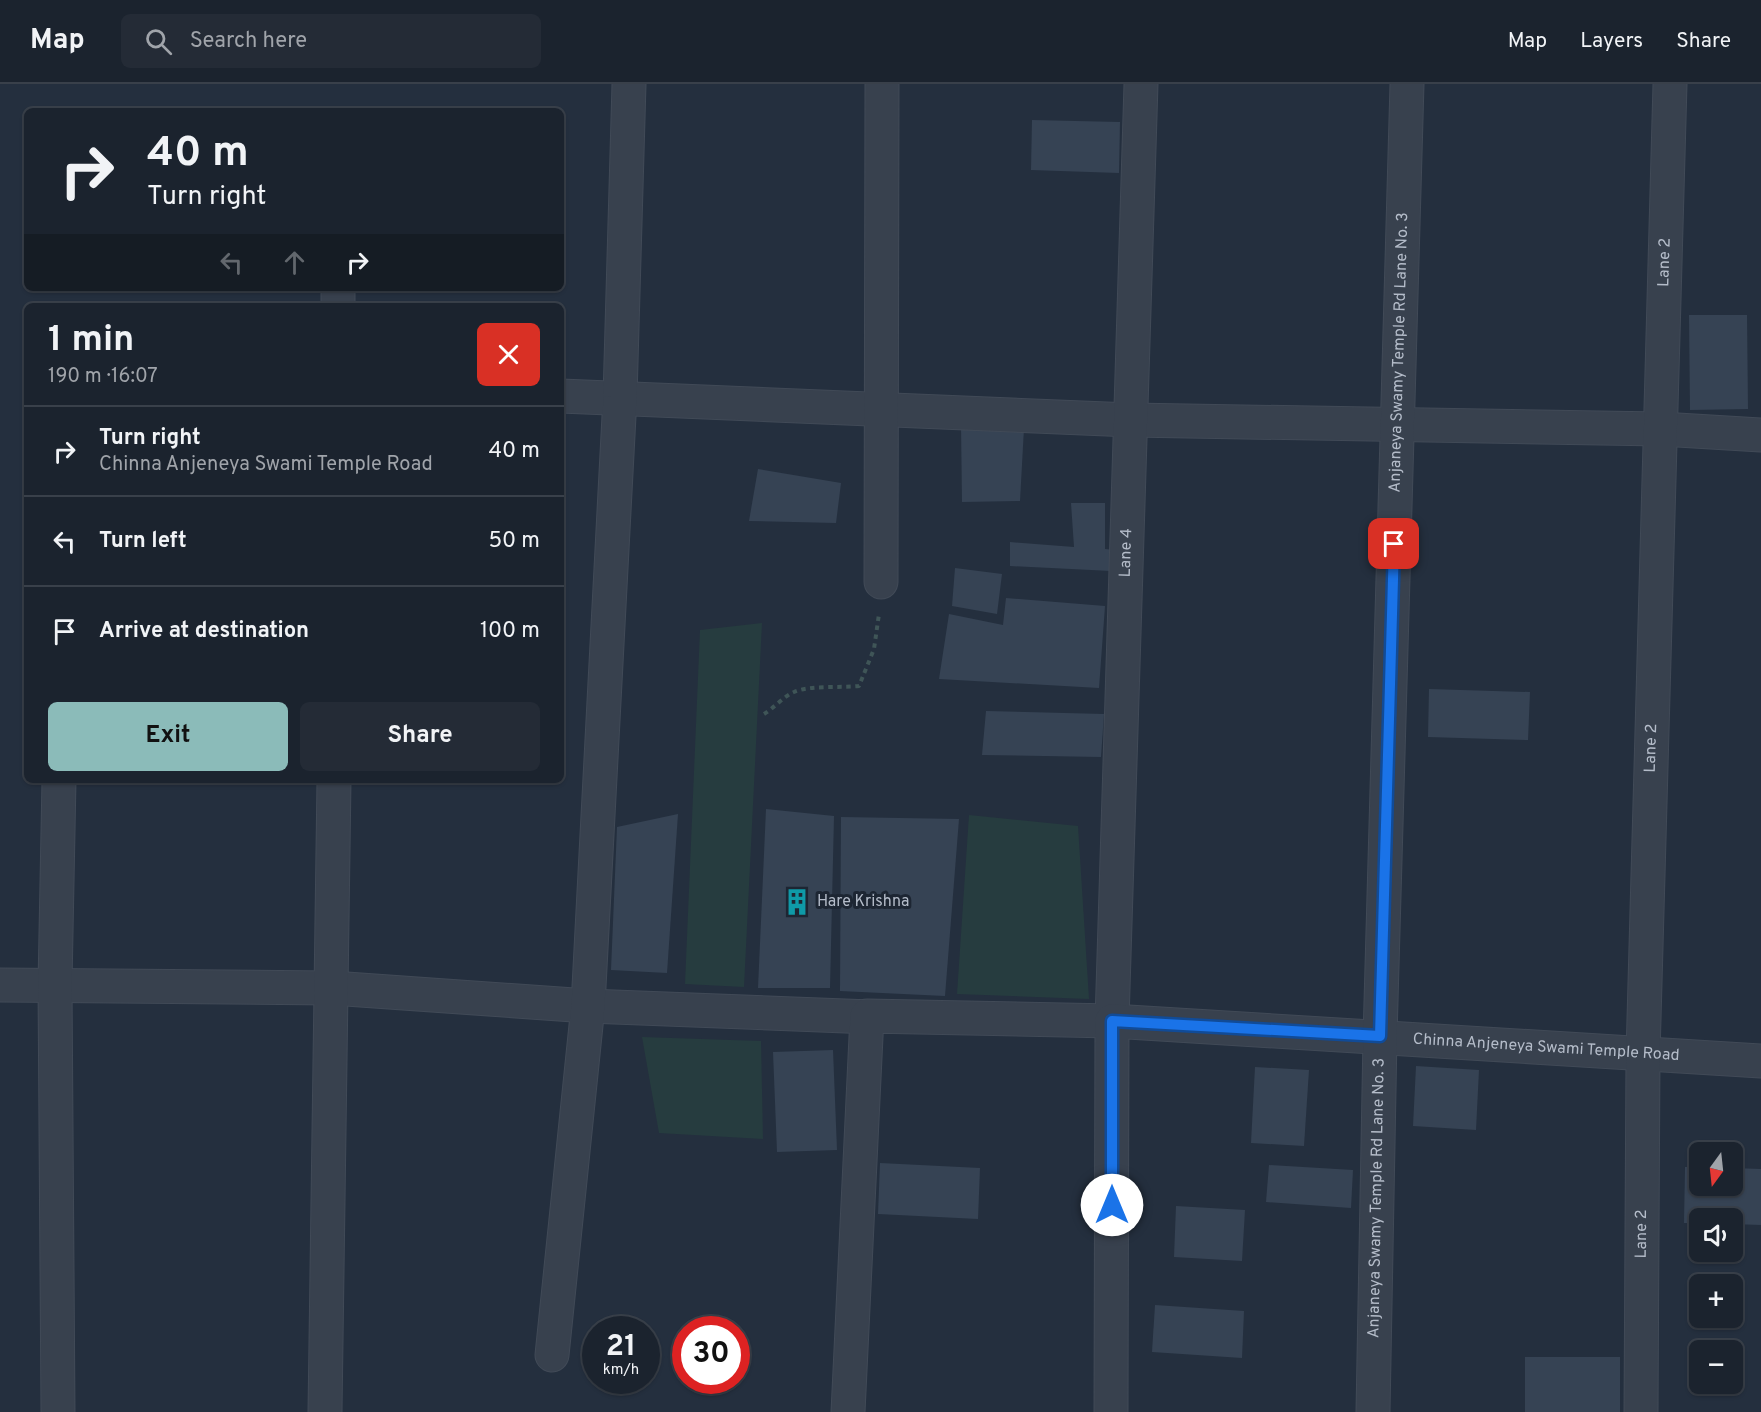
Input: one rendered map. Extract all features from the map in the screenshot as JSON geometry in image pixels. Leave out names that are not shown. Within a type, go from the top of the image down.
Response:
[{"type":"street","points":[[552,1355],[588,1006],[620,397],[628,84]]},
{"type":"street","points":[[881,593],[882,84]]},
{"type":"street","name":"Lane 4","points":[[1112,1021],[1141,84]]},
{"type":"street","name":"Anjaneya Swamy Temple Rd Lane No. 3","points":[[1372,1412],[1380,1036],[1407,84]]},
{"type":"street","name":"Lane 2","points":[[1641,1412],[1643,1055],[1670,84]]},
{"type":"street","points":[[564,396],[1131,420],[1397,427],[1660,429],[1761,435]]},
{"type":"street","points":[[58,1412],[55,984],[59,783]]},
{"type":"street","points":[[325,1412],[334,783]]},
{"type":"street","name":"Chinna Anjeneya Swami Temple Road","points":[[0,985],[332,988],[588,1006],[871,1017],[1112,1021],[1380,1036],[1761,1062]]},
{"type":"street","points":[[848,1412],[867,1016],[871,1017]]},
{"type":"street","points":[[1111,1412],[1112,1021]]},
{"type":"path","points":[[764,714],[792,692],[809,688],[859,686],[874,649],[881,593]]},
{"type":"green space","points":[[762,623],[744,987],[685,984],[700,630]]},
{"type":"green space","points":[[969,815],[1078,826],[1089,999],[957,994]]},
{"type":"green space","points":[[642,1037],[761,1041],[763,1139],[659,1133]]},
{"type":"building","points":[[1032,120],[1120,122],[1119,173],[1031,170]]},
{"type":"building","points":[[1689,315],[1747,315],[1748,409],[1690,410]]},
{"type":"building","points":[[961,425],[1024,428],[1020,501],[962,502]]},
{"type":"building","points":[[758,469],[841,483],[836,523],[749,521]]},
{"type":"building","points":[[1071,503],[1105,503],[1105,549],[1114,550],[1111,571],[1010,566],[1010,542],[1074,547]]},
{"type":"building","points":[[955,568],[1002,574],[997,614],[952,606]]},
{"type":"building","points":[[1006,598],[1105,606],[1099,688],[939,679],[949,614],[1003,625]]},
{"type":"building","points":[[1429,689],[1530,692],[1528,740],[1428,737]]},
{"type":"building","points":[[986,711],[1104,714],[1101,757],[982,755]]},
{"type":"building","name":"Hare Krishna","points":[[766,809],[834,816],[830,988],[758,988]]},
{"type":"building","points":[[678,814],[667,973],[611,970],[617,827]]},
{"type":"building","points":[[841,817],[959,819],[945,996],[840,991]]},
{"type":"building","points":[[833,1050],[837,1150],[777,1152],[773,1052]]},
{"type":"building","points":[[1416,1066],[1479,1070],[1476,1130],[1413,1126]]},
{"type":"building","points":[[1255,1067],[1309,1070],[1304,1146],[1251,1143]]},
{"type":"building","points":[[880,1163],[980,1168],[978,1219],[878,1214]]},
{"type":"building","points":[[1269,1165],[1353,1170],[1351,1208],[1266,1202]]},
{"type":"building","points":[[1685,1167],[1689,1167],[1689,1196],[1743,1196],[1743,1168],[1761,1169],[1761,1225],[1743,1224],[1743,1208],[1689,1208],[1689,1223],[1684,1223]]},
{"type":"building","points":[[1176,1206],[1245,1210],[1242,1261],[1174,1257]]},
{"type":"building","points":[[1155,1305],[1244,1311],[1242,1358],[1152,1352]]},
{"type":"building","points":[[1525,1357],[1620,1357],[1620,1412],[1525,1412]]},
{"type":"place","name":"Hare Krishna","points":[[797,902]]},
{"type":"route","points":[[1112,1205],[1112,1021],[1380,1036],[1394,544]]}]
